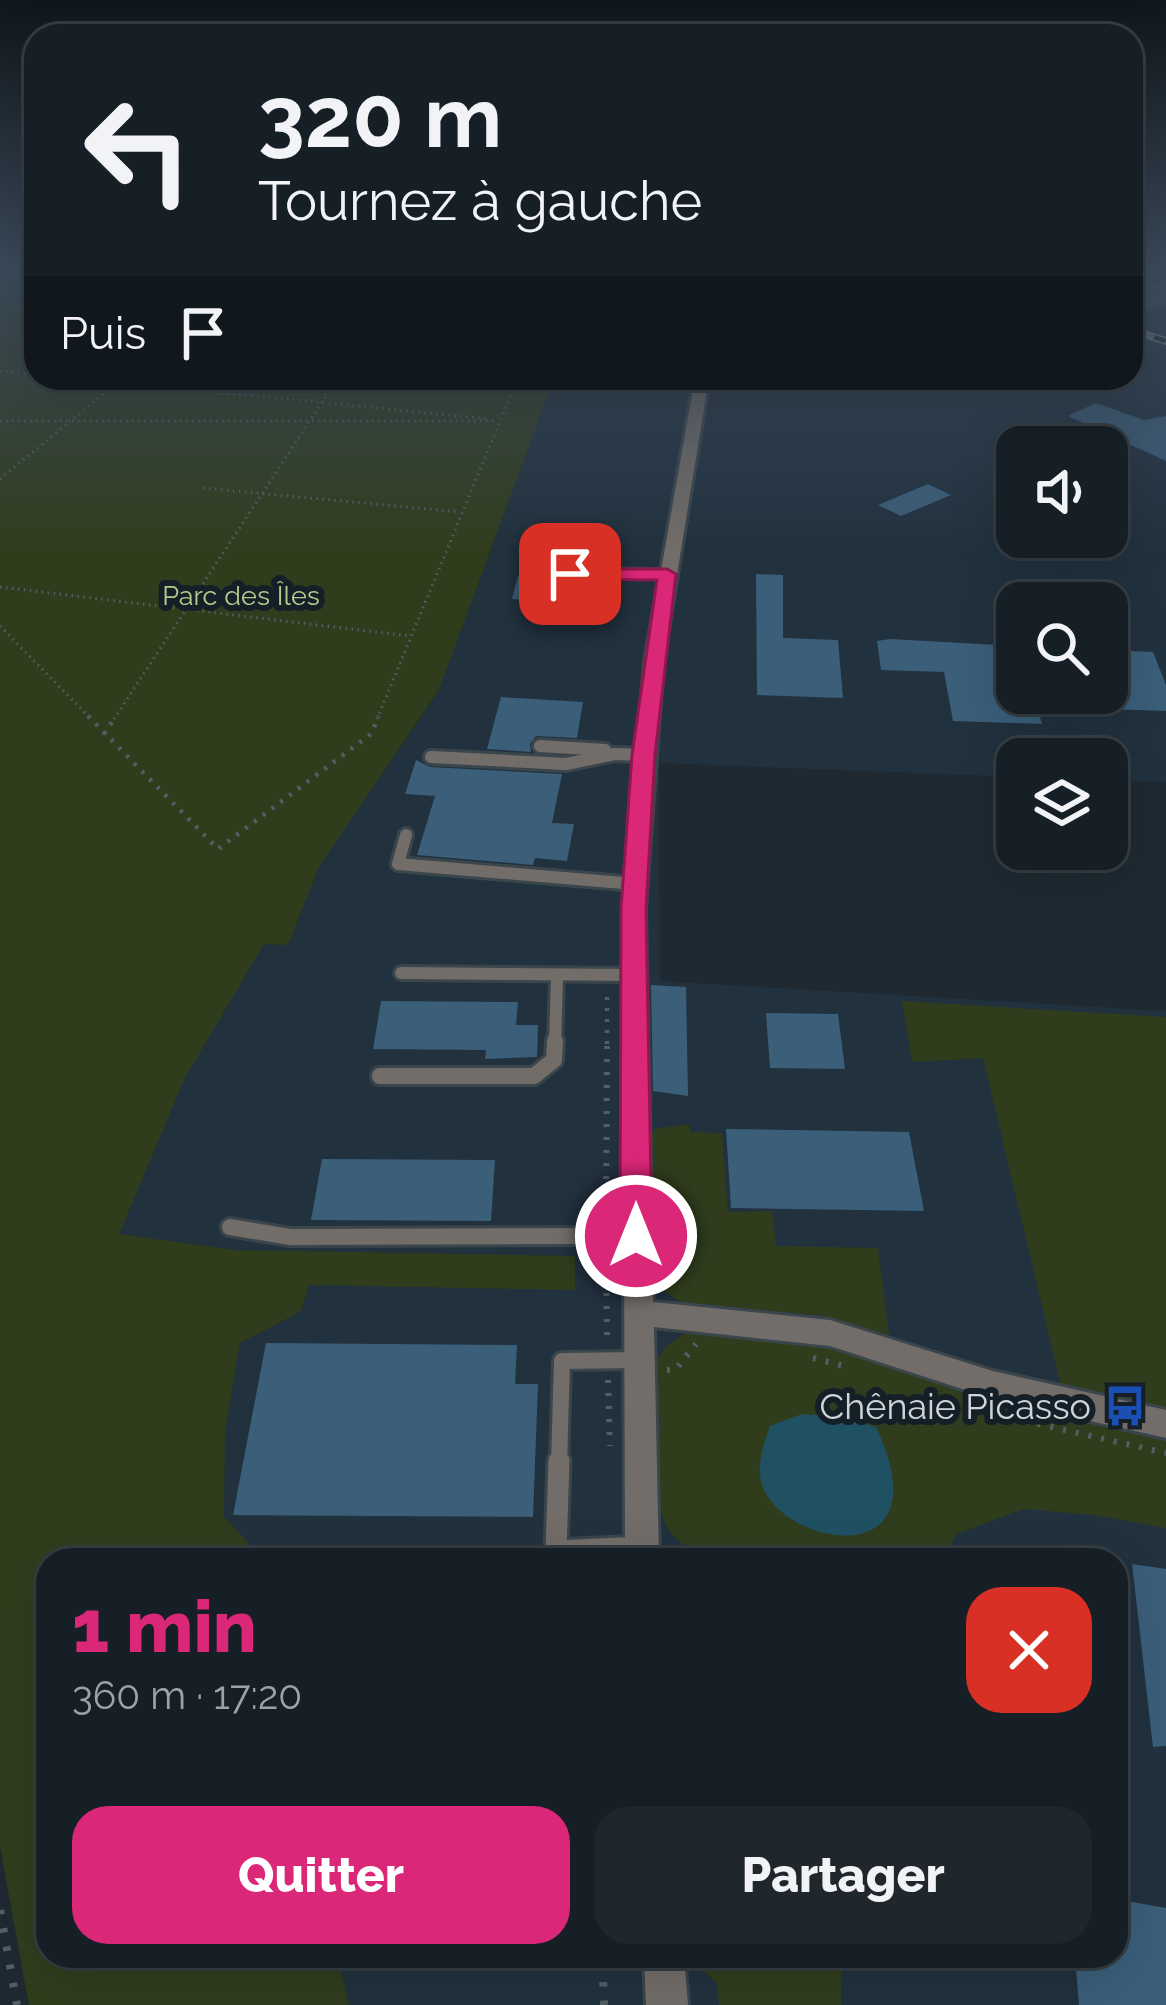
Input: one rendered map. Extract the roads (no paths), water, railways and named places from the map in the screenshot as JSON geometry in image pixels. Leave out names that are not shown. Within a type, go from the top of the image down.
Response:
[{"type":"street","points":[[641,1548],[635,884],[644,755],[667,574],[700,390]]},
{"type":"street","points":[[637,1313],[830,1334],[993,1385],[1166,1424]]},
{"type":"street","points":[[665,1968],[667,2005]]},
{"type":"lane","points":[[536,573],[667,574]]},
{"type":"lane","points":[[540,746],[644,755]]},
{"type":"lane","points":[[431,757],[566,764],[615,754]]},
{"type":"lane","points":[[406,835],[398,864],[635,884]]},
{"type":"lane","points":[[401,973],[634,975]]},
{"type":"lane","points":[[380,1076],[534,1076],[548,1070],[554,1060],[556,977]]},
{"type":"lane","points":[[230,1227],[290,1237],[636,1236]]},
{"type":"lane","points":[[556,1548],[562,1361],[638,1365]]},
{"type":"water","points":[[802,1414],[841,1417],[876,1427],[892,1475],[890,1508],[875,1528],[851,1535],[823,1533],[796,1522],[773,1504],[760,1474],[770,1426]]},
{"type":"place","name":"Chênaie Picasso","points":[[1125,1406]]},
{"type":"park label","name":"Parc des Îles","points":[[241,596]]}]
